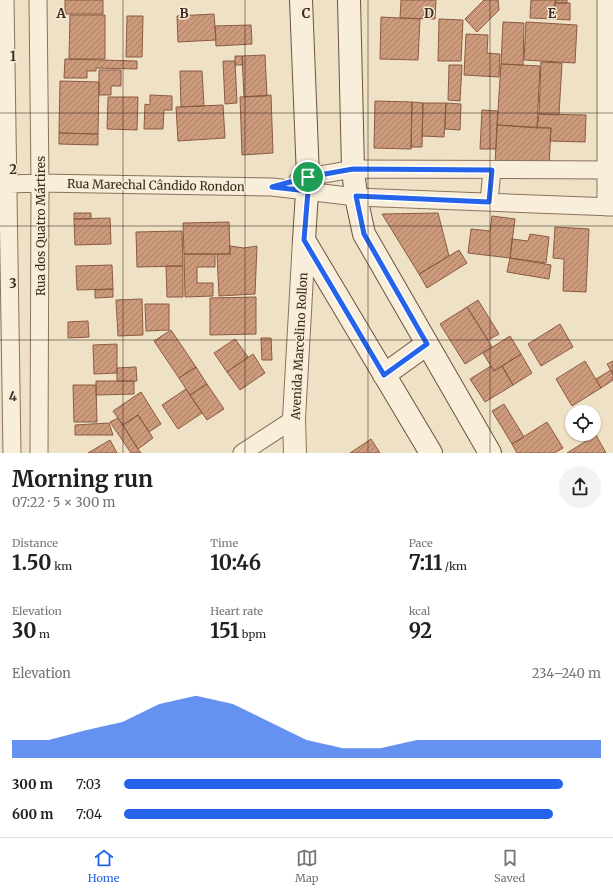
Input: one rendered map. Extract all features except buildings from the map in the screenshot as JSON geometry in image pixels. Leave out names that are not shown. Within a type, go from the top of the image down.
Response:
[{"type":"main road","name":"Avenida Marcelino Rollon","points":[[295,453],[294,419],[308,184],[301,0]]},
{"type":"main road","points":[[349,0],[353,169],[356,196],[364,234],[490,453]]},
{"type":"main road","points":[[304,240],[431,453]]},
{"type":"main road","points":[[384,375],[427,344]]},
{"type":"street","points":[[5,0],[12,453]]},
{"type":"street","name":"Rua dos Quatro Mártires","points":[[38,0],[40,184],[39,453]]},
{"type":"street","points":[[606,0],[607,146],[610,207]]},
{"type":"street","name":"Rua Marechal Cândido Rondon","points":[[9,184],[272,187],[308,184],[353,169],[609,170]]},
{"type":"street","points":[[489,202],[492,170]]},
{"type":"street","name":"Rua Marechal Cândido Rondon","points":[[308,184],[356,196],[610,207]]},
{"type":"street","points":[[242,453],[294,419]]},
{"type":"route","points":[[353,169],[492,170],[489,202],[356,196],[364,234],[427,344],[384,375],[304,240],[308,191],[272,187],[308,177],[353,169]]}]
